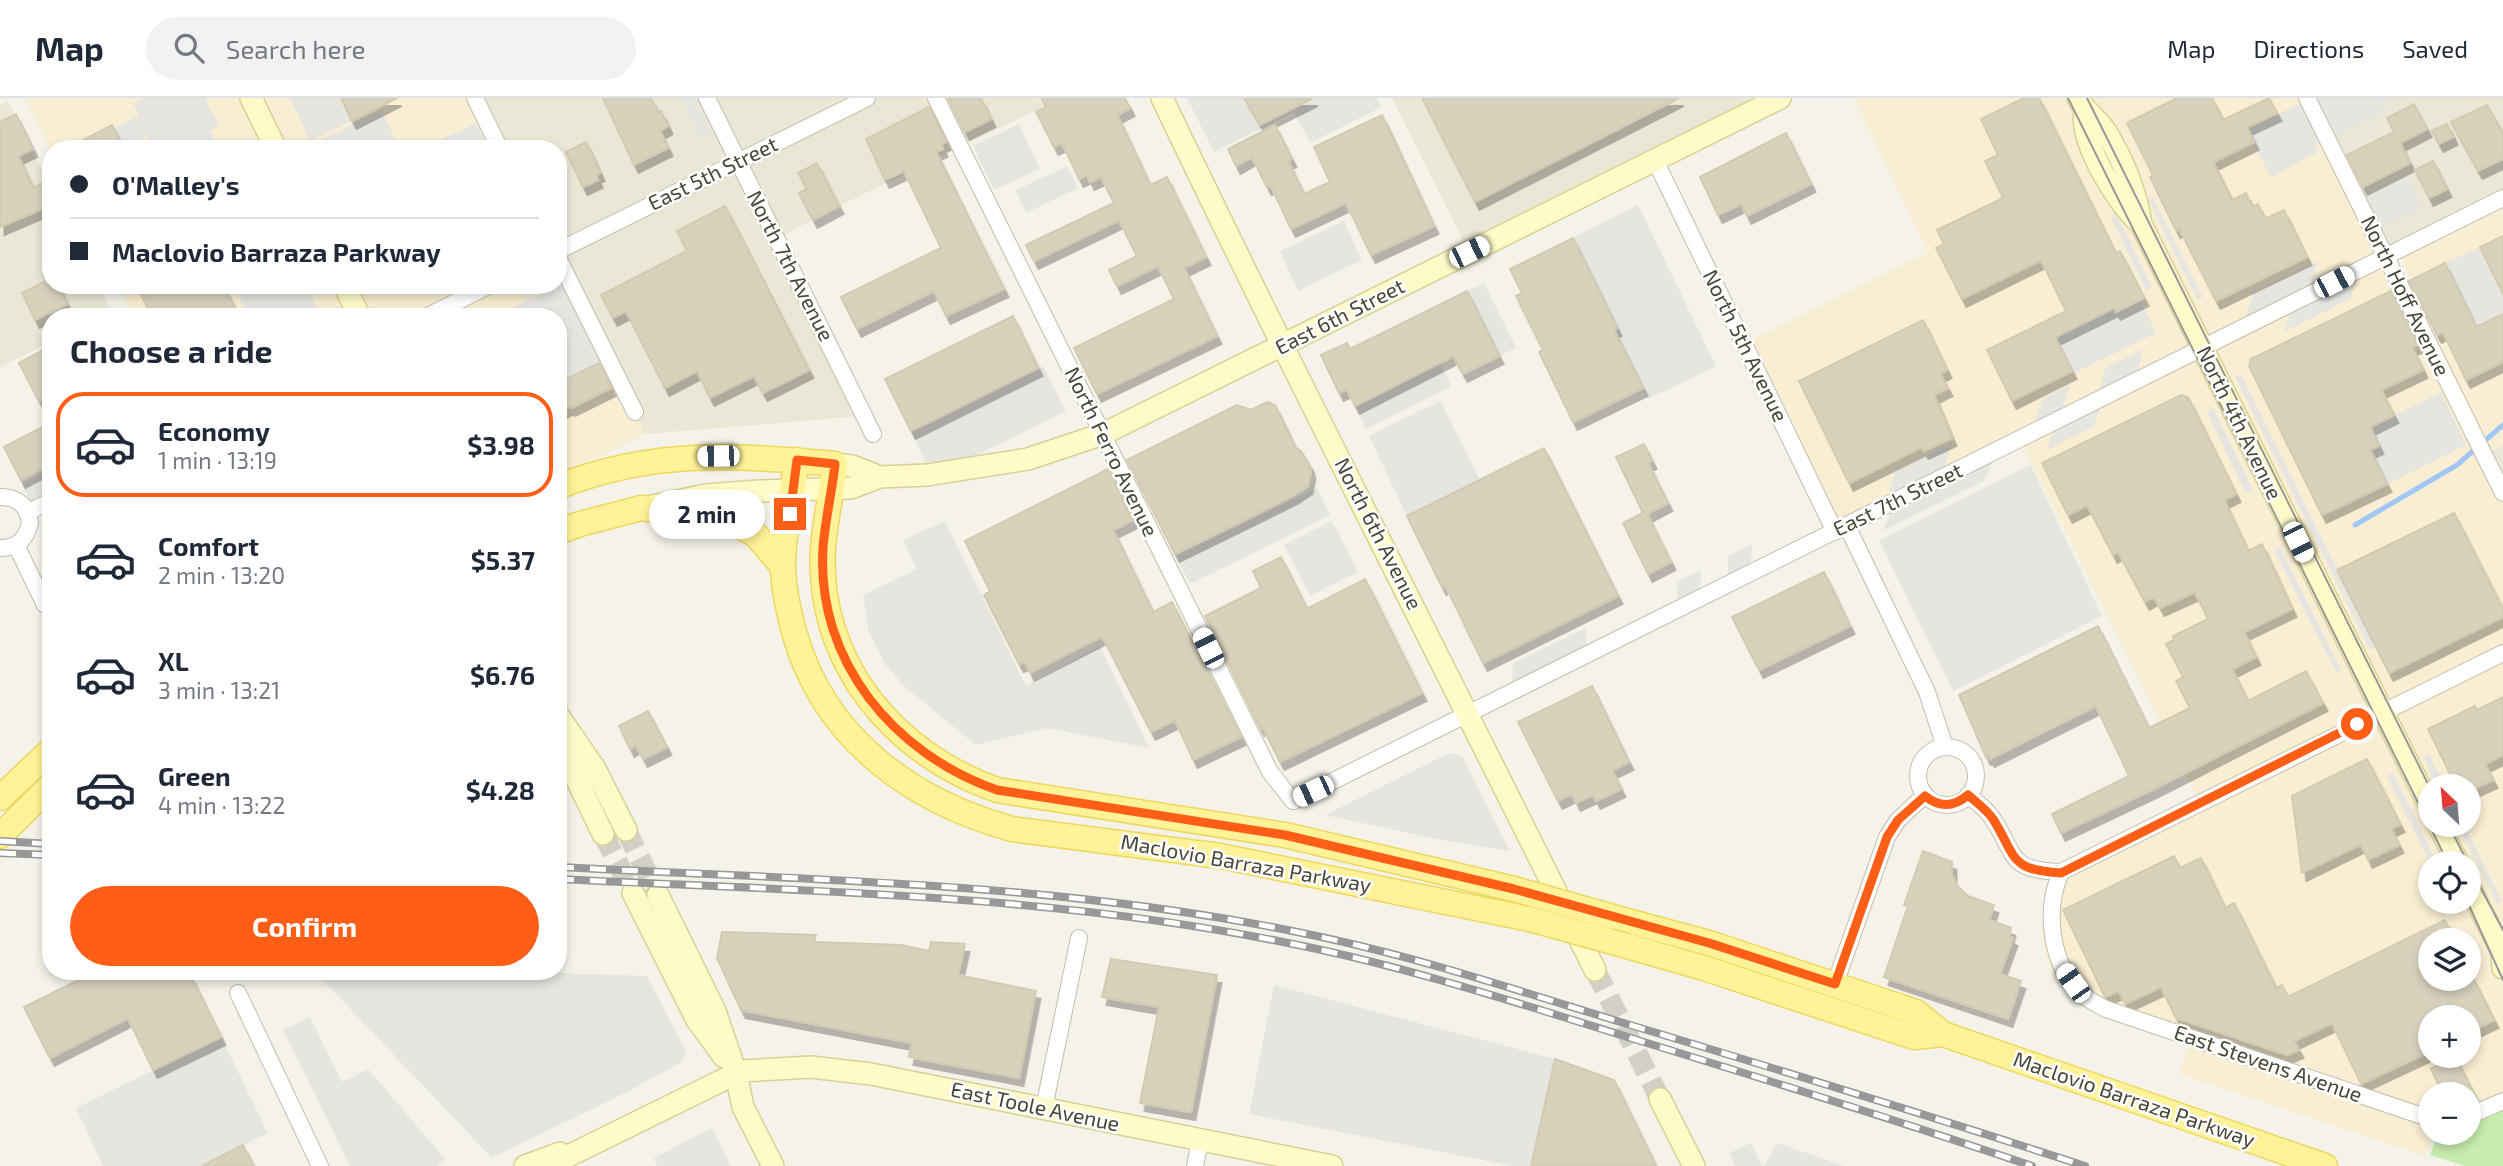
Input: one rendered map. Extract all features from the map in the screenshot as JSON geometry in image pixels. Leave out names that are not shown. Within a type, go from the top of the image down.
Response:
[{"type":"main road","name":"East 6th Street","points":[[567,484],[605,471],[677,457],[718,456],[835,464]]},
{"type":"main road","name":"Maclovio Barraza Parkway","points":[[797,460],[783,567],[788,612],[800,652],[813,682],[831,711],[858,745],[897,777],[939,803],[982,821],[1012,829],[1220,856],[1530,919],[1704,968],[1914,1037],[1943,1034]]},
{"type":"main road","name":"Maclovio Barraza Parkway","points":[[835,464],[823,548],[824,588],[835,637],[849,670],[872,704],[906,738],[954,772],[997,790],[1285,835],[1514,889],[1709,943],[1916,1012],[1943,1034],[2325,1166]]},
{"type":"main road","name":"East 6th Street","points":[[567,529],[641,508]]},
{"type":"main road","points":[[641,508],[713,517],[736,524],[756,535],[783,567]]},
{"type":"main road","points":[[0,798],[42,758]]},
{"type":"main road","points":[[0,836],[42,794]]},
{"type":"street","points":[[251,98],[272,140]]},
{"type":"street","points":[[475,98],[496,140]]},
{"type":"street","name":"North 7th Avenue","points":[[707,98],[873,434]]},
{"type":"street","name":"East 5th Street","points":[[567,246],[867,98]]},
{"type":"street","name":"North Ferro Avenue","points":[[936,98],[1270,772],[1293,801]]},
{"type":"street","name":"North 6th Avenue","points":[[1162,98],[1595,970]]},
{"type":"street","name":"East 6th Street","points":[[641,508],[706,495],[851,488],[880,477],[938,473],[1028,459],[1102,435],[1780,98]]},
{"type":"street","name":"North Hoff Avenue","points":[[2307,98],[2503,493]]},
{"type":"street","name":"North 4th Avenue","points":[[2081,105],[2088,141],[2116,199],[2141,224],[2418,783]]},
{"type":"street","name":"North 5th Avenue","points":[[1655,160],[1841,529],[1927,692],[1945,747]]},
{"type":"street","name":"East 7th Street","points":[[1293,801],[2503,198]]},
{"type":"street","points":[[567,276],[635,412]]},
{"type":"street","points":[[444,308],[472,294]]},
{"type":"street","name":"East 6th Street","points":[[835,464],[852,466],[880,477]]},
{"type":"street","points":[[0,497],[19,501],[28,512],[28,532],[8,547],[42,600]]},
{"type":"street","points":[[28,512],[42,505]]},
{"type":"street","points":[[1968,795],[1991,815],[2017,862],[2041,872],[2061,873],[2503,653]]},
{"type":"street","points":[[567,728],[596,769],[625,830]]},
{"type":"street","points":[[1945,747],[1963,752],[1970,759],[1974,768],[1974,787],[1968,795],[1951,805],[1932,802],[1925,796],[1918,779],[1922,761],[1928,754],[1945,747]]},
{"type":"street","points":[[567,751],[576,778],[604,834]]},
{"type":"street","points":[[1835,984],[1887,837],[1898,820],[1925,796]]},
{"type":"street","name":"East Stevens Avenue","points":[[2061,873],[2053,892],[2051,916],[2058,957],[2082,994],[2106,1009],[2418,1115]]},
{"type":"street","points":[[633,893],[697,1020],[736,1073]]},
{"type":"street","points":[[658,895],[715,1011],[736,1073],[743,1107],[773,1166]]},
{"type":"street","points":[[2481,911],[2503,958]]},
{"type":"street","points":[[1044,1108],[1079,938]]},
{"type":"street","points":[[238,993],[320,1166]]},
{"type":"street","name":"East Toole Avenue","points":[[611,1135],[746,1070],[840,1069],[1332,1166]]},
{"type":"street","points":[[1660,1099],[1693,1166]]},
{"type":"street","points":[[2481,1111],[2503,1101]]},
{"type":"street","points":[[550,1165],[611,1135]]},
{"type":"street","points":[[525,1166],[611,1135]]},
{"type":"street","points":[[1195,1166],[1200,1141]]},
{"type":"shaded area","points":[[25,98],[475,98],[496,140],[46,140]]},
{"type":"shaded area","points":[[143,98],[205,98],[219,126],[210,131],[214,140],[149,140],[147,136],[139,140],[119,140],[113,128],[139,115],[133,103]]},
{"type":"shaded area","points":[[290,98],[341,98],[352,121],[310,140]]},
{"type":"shaded area","points":[[475,98],[1039,98],[1043,107],[776,239],[864,416],[645,434],[567,276],[567,140],[496,140]]},
{"type":"shaded area","points":[[680,98],[694,98],[711,133],[700,139]]},
{"type":"shaded area","points":[[1187,98],[1377,98],[1382,107],[1310,143],[1294,112],[1214,152]]},
{"type":"shaded area","points":[[1392,98],[1780,98],[1469,252]]},
{"type":"shaded area","points":[[1854,98],[2307,98],[2503,497],[2503,1101],[2481,1111],[2481,1082],[2418,1082],[2418,1145],[2430,1145],[2426,1156],[2179,1074],[2188,1046],[2095,1013],[2070,994],[2057,979],[2046,959],[2042,931],[2044,915],[2061,872],[2200,802],[2020,440],[1835,532],[1744,344],[1928,252]]},
{"type":"shaded area","points":[[2311,98],[2388,98],[2379,102],[2384,112],[2315,146],[2318,152],[2271,177],[2247,130]]},
{"type":"shaded area","points":[[2316,98],[2503,98],[2503,191],[2391,247]]},
{"type":"shaded area","points":[[8,101],[42,170],[42,294],[103,294],[110,308],[42,308],[42,346],[0,367],[0,105]]},
{"type":"shaded area","points":[[381,110],[396,140],[321,140]]},
{"type":"shaded area","points":[[476,123],[484,140],[441,140]]},
{"type":"shaded area","points":[[1019,124],[1040,169],[994,190],[973,146]]},
{"type":"shaded area","points":[[1067,166],[1078,188],[1026,213],[1016,190]]},
{"type":"shaded area","points":[[2407,176],[2423,207],[2383,226],[2366,195]]},
{"type":"shaded area","points":[[2153,197],[2203,297],[2198,300],[2148,199]]},
{"type":"shaded area","points":[[1638,205],[1716,366],[1648,399],[1573,238]]},
{"type":"shaded area","points":[[2503,207],[2503,445],[2488,452],[2400,256]]},
{"type":"shaded area","points":[[2116,213],[2152,287],[2146,291],[2110,216]]},
{"type":"shaded area","points":[[1344,221],[1362,260],[1298,291],[1280,251]]},
{"type":"shaded area","points":[[2481,247],[2503,294],[2503,314],[2476,327],[2445,263]]},
{"type":"shaded area","points":[[2318,261],[2310,294],[2359,270],[2350,299],[2284,332],[2293,304],[2243,328],[2253,293]]},
{"type":"shaded area","points":[[567,276],[645,434],[567,473],[567,308],[128,308],[122,294],[567,294]]},
{"type":"shaded area","points":[[1484,283],[1516,348],[1499,356],[1467,291]]},
{"type":"shaded area","points":[[238,294],[310,294],[318,308],[244,308]]},
{"type":"shaded area","points":[[541,294],[567,294],[600,362],[567,378],[567,308],[512,308]]},
{"type":"shaded area","points":[[2140,300],[2156,333],[2074,373],[2056,336],[2114,308],[2116,312]]},
{"type":"shaded area","points":[[2143,349],[2136,381],[2105,397],[2093,427],[2046,450],[2058,421],[2030,434],[2043,398],[2070,385],[2059,419],[2095,402],[2106,367]]},
{"type":"shaded area","points":[[1440,363],[1451,386],[1366,429],[1355,406]]},
{"type":"shaded area","points":[[1043,366],[1066,411],[933,477],[911,431]]},
{"type":"shaded area","points":[[2241,374],[2375,647],[2370,650],[2235,377]]},
{"type":"shaded area","points":[[2441,392],[2466,445],[2387,484],[2370,450],[2378,446],[2370,427]]},
{"type":"shaded area","points":[[1440,401],[1480,480],[1407,516],[1369,436]]},
{"type":"shaded area","points":[[2213,408],[2253,490],[2246,493],[2206,411]]},
{"type":"shaded area","points":[[1952,443],[1941,478],[1997,451],[1984,481],[1883,531],[1894,503],[1885,507],[1895,472]]},
{"type":"shaded area","points":[[2503,445],[2503,485],[2488,452]]},
{"type":"shaded area","points":[[2031,465],[2102,616],[1953,691],[1879,540]]},
{"type":"shaded area","points":[[42,474],[42,499],[32,504],[22,484]]},
{"type":"shaded area","points":[[1317,488],[1330,515],[1190,584],[1176,556]]},
{"type":"shaded area","points":[[945,521],[1026,686],[1100,646],[1149,748],[1047,728],[976,745],[904,686],[885,664],[869,632],[863,595],[917,569],[903,540]]},
{"type":"shaded area","points":[[1332,521],[1358,572],[1310,596],[1284,545]]},
{"type":"shaded area","points":[[1752,544],[1751,564],[1728,575],[1728,556]]},
{"type":"shaded area","points":[[2280,547],[2341,670],[2336,672],[2274,550]]},
{"type":"shaded area","points":[[1701,570],[1700,591],[1677,601],[1677,582]]},
{"type":"shaded area","points":[[1586,628],[1586,649],[1512,684],[1513,663]]},
{"type":"shaded area","points":[[1449,753],[1462,756],[1510,851],[1441,840],[1325,815]]},
{"type":"shaded area","points":[[2429,754],[2439,774],[2432,774],[2423,757]]},
{"type":"shaded area","points":[[2393,773],[2418,824],[2418,837],[2424,837],[2431,851],[2424,851],[2387,776]]},
{"type":"shaded area","points":[[2464,837],[2470,837],[2477,851],[2470,851]]},
{"type":"shaded area","points":[[2481,858],[2502,901],[2497,904],[2481,872]]},
{"type":"shaded area","points":[[567,973],[647,976],[686,1052],[681,1062],[633,1089],[492,1158],[323,980],[567,980]]},
{"type":"shaded area","points":[[1274,985],[1555,1059],[1531,1166],[1513,1166],[1249,1114]]},
{"type":"shaded area","points":[[310,1017],[342,1082],[368,1069],[445,1159],[437,1166],[350,1166],[283,1030]]},
{"type":"shaded area","points":[[221,1037],[268,1133],[202,1166],[103,1166],[76,1108]]},
{"type":"shaded area","points":[[712,1128],[731,1166],[657,1166],[654,1158]]},
{"type":"shaded area","points":[[1751,1143],[1762,1166],[1735,1166],[1729,1153]]},
{"type":"shaded area","points":[[1777,1143],[1844,1166],[1764,1166]]},
{"type":"green space","points":[[2503,1110],[2503,1166],[2465,1166],[2430,1155],[2433,1145],[2481,1145],[2481,1120]]},
{"type":"building","points":[[341,98],[397,98],[352,121]]},
{"type":"building","points":[[603,98],[651,98],[668,126],[660,131],[668,148],[634,165]]},
{"type":"building","points":[[948,98],[981,98],[991,119],[965,132]]},
{"type":"building","points":[[1041,98],[1125,98],[1130,108],[1117,115],[1150,185],[1167,177],[1206,257],[1184,268],[1217,336],[1097,394],[1074,348],[1174,299],[1158,266],[1117,286],[1109,270],[1137,256],[1119,220],[1034,261],[1026,245],[1114,203],[1101,177],[1090,182],[1087,175],[1079,179],[1062,143],[1054,147],[1036,112],[1046,107]]},
{"type":"building","points":[[1244,98],[1313,98],[1260,125]]},
{"type":"building","points":[[1422,98],[1679,98],[1475,202]]},
{"type":"building","points":[[2024,98],[2039,98],[2116,254],[2120,251],[2144,298],[2116,312],[2114,308],[2055,337],[2072,371],[2012,401],[1987,350],[2066,311],[2041,260],[1962,299],[1936,248],[1944,244],[1937,230],[2003,198],[1985,161],[1998,155],[1981,119]]},
{"type":"building","points":[[2177,98],[2212,98],[2223,120],[2269,98],[2277,113],[2247,127],[2254,142],[2213,162],[2232,200],[2246,193],[2252,207],[2258,204],[2265,219],[2284,210],[2307,257],[2216,301],[2179,228],[2176,230],[2127,123]]},
{"type":"building","points":[[2414,104],[2427,129],[2400,143],[2410,163],[2363,187],[2347,155],[2394,132],[2387,118]]},
{"type":"building","points":[[2487,105],[2503,133],[2503,159],[2478,171],[2451,122]]},
{"type":"building","points":[[929,107],[946,142],[941,144],[943,149],[936,152],[1004,289],[946,316],[934,291],[857,329],[841,297],[941,248],[904,171],[885,180],[866,139]]},
{"type":"building","points":[[16,114],[33,149],[18,156],[33,188],[42,184],[42,209],[0,227],[0,122]]},
{"type":"building","points":[[1382,115],[1434,226],[1371,255],[1346,203],[1291,229],[1271,186],[1267,187],[1252,157],[1236,166],[1228,149],[1275,125],[1292,159],[1288,161],[1304,194],[1330,182],[1314,147]]},
{"type":"building","points":[[2447,124],[2453,137],[2439,144],[2432,131]]},
{"type":"building","points":[[112,125],[120,140],[83,140]]},
{"type":"building","points":[[1786,133],[1811,184],[1747,216],[1741,204],[1718,215],[1700,177]]},
{"type":"building","points":[[586,142],[600,173],[596,175],[598,180],[583,187],[567,152]]},
{"type":"building","points":[[2433,161],[2447,189],[2429,198],[2415,170]]},
{"type":"building","points":[[817,163],[839,206],[813,220],[799,193],[807,189],[798,173]]},
{"type":"building","points":[[725,206],[809,370],[763,393],[754,376],[710,398],[697,371],[665,388],[626,311],[613,318],[601,295],[687,251],[677,231]]},
{"type":"building","points":[[2503,236],[2503,294],[2480,247]]},
{"type":"building","points":[[1573,238],[1643,388],[1573,422],[1539,352],[1543,350],[1516,296],[1522,293],[1510,269]]},
{"type":"building","points":[[2445,263],[2476,327],[2503,314],[2503,362],[2466,380],[2443,332],[2437,335],[2409,281]]},
{"type":"building","points":[[42,283],[42,294],[62,294],[67,304],[59,308],[42,308],[42,316],[35,320],[22,293]]},
{"type":"building","points":[[1467,291],[1499,356],[1463,374],[1453,356],[1355,406],[1347,389],[1339,393],[1321,355],[1347,343],[1350,349]]},
{"type":"building","points":[[2391,291],[2418,345],[2412,347],[2423,370],[2381,390],[2394,415],[2370,427],[2379,446],[2370,450],[2387,484],[2322,515],[2249,366],[2251,359]]},
{"type":"building","points":[[140,294],[228,294],[235,308],[148,308]]},
{"type":"building","points":[[1013,316],[1038,368],[911,431],[885,379]]},
{"type":"building","points":[[1923,320],[1947,370],[1940,374],[1948,388],[1934,395],[1952,438],[1924,451],[1922,447],[1849,483],[1799,381]]},
{"type":"building","points":[[42,351],[42,400],[39,401],[19,363]]},
{"type":"building","points":[[599,363],[611,388],[567,408],[567,379]]},
{"type":"building","points":[[2181,395],[2188,397],[2236,494],[2224,500],[2248,551],[2262,544],[2292,609],[2244,632],[2256,657],[2232,669],[2248,701],[2306,671],[2323,703],[2061,833],[2052,814],[2129,776],[2096,706],[1990,759],[1989,756],[1986,757],[1959,695],[2098,626],[2149,728],[2190,708],[2176,681],[2183,677],[2166,644],[2174,640],[2173,636],[2208,619],[2195,592],[2160,608],[2154,597],[2145,602],[2118,552],[2113,555],[2087,505],[2068,515],[2042,463]]},
{"type":"building","points":[[1267,402],[1275,405],[1295,447],[1309,464],[1311,471],[1308,486],[1175,554],[1127,460],[1237,405],[1251,410]]},
{"type":"building","points":[[42,427],[42,469],[21,480],[4,447]]},
{"type":"building","points":[[1644,444],[1652,461],[1648,463],[1668,503],[1647,514],[1671,562],[1648,574],[1623,523],[1643,513],[1616,457]]},
{"type":"building","points":[[1544,448],[1618,596],[1483,663],[1407,516]]},
{"type":"building","points":[[1108,469],[1133,520],[1113,530],[1153,612],[1172,602],[1241,737],[1193,760],[1175,720],[1151,732],[1102,636],[1030,673],[1025,662],[1019,664],[984,595],[990,591],[965,541]]},
{"type":"building","points":[[2454,513],[2503,609],[2503,617],[2389,673],[2337,570]]},
{"type":"building","points":[[1281,557],[1307,609],[1365,579],[1422,693],[1280,762],[1262,726],[1260,728],[1205,616],[1261,588],[1253,571]]},
{"type":"building","points":[[1824,572],[1850,626],[1759,670],[1732,617]]},
{"type":"building","points":[[1592,686],[1629,762],[1612,770],[1621,789],[1596,801],[1593,795],[1576,803],[1572,794],[1558,801],[1518,722]]},
{"type":"building","points":[[2503,697],[2503,755],[2485,764],[2493,780],[2482,785],[2482,774],[2450,774],[2428,729],[2475,706],[2477,710]]},
{"type":"building","points":[[648,711],[667,747],[643,759],[636,745],[630,749],[619,726]]},
{"type":"building","points":[[2367,759],[2400,824],[2391,829],[2399,845],[2368,860],[2361,844],[2302,873],[2292,796]]},
{"type":"building","points":[[1923,851],[1952,862],[1952,876],[1957,886],[1968,896],[1994,905],[1989,920],[2011,928],[2009,936],[2013,938],[2000,974],[2021,981],[2008,1019],[1884,977],[1908,906],[1904,905]]},
{"type":"building","points":[[2174,856],[2180,868],[2201,858],[2225,908],[2234,903],[2276,988],[2282,985],[2288,997],[2418,933],[2418,991],[2480,991],[2494,1020],[2481,1026],[2481,1005],[2418,1005],[2418,1057],[2361,1084],[2332,1023],[2294,1041],[2299,1050],[2287,1055],[2176,1018],[2161,987],[2125,1004],[2119,991],[2105,997],[2063,910]]},
{"type":"building","points":[[2445,920],[2449,928],[2429,928]]},
{"type":"building","points":[[722,932],[816,935],[814,942],[901,945],[929,951],[931,942],[965,944],[958,975],[1036,991],[1019,1078],[909,1057],[912,1043],[741,1010],[717,958]]},
{"type":"building","points":[[1111,959],[1217,975],[1191,1112],[1140,1103],[1159,1007],[1102,997]]},
{"type":"building","points":[[79,980],[193,980],[221,1037],[153,1070],[128,1018],[50,1058],[24,1007]]},
{"type":"building","points":[[1555,1059],[1614,1080],[1656,1166],[1531,1166]]},
{"type":"building","points":[[2461,1068],[2468,1082],[2437,1082],[2431,1069]]},
{"type":"building","points":[[243,1145],[254,1166],[202,1166]]},
{"type":"waterway","points":[[2355,525],[2457,465],[2503,425]]},
{"type":"tunnel","points":[[626,830],[658,895]]},
{"type":"tunnel","points":[[603,834],[633,893]]},
{"type":"tunnel","points":[[1595,970],[1660,1099]]},
{"type":"tram line","points":[[2068,98],[2442,851]]},
{"type":"tram line","points":[[2087,98],[2423,774]]},
{"type":"tram line","points":[[2455,837],[2462,851]]},
{"type":"tram line","points":[[2481,889],[2503,930]]},
{"type":"tram line","points":[[2473,914],[2503,980]]},
{"type":"railway","points":[[0,841],[42,843]]},
{"type":"railway","points":[[0,853],[42,855]]},
{"type":"railway","points":[[567,867],[838,880],[1025,893],[1210,916],[1302,933],[1465,974],[2085,1166]]},
{"type":"railway","points":[[567,879],[1013,904],[1193,926],[1283,942],[1416,973],[1503,999],[2032,1166]]},
{"type":"route","points":[[790,514],[797,460],[835,464],[823,548],[824,588],[835,637],[849,670],[872,704],[906,738],[954,772],[975,782],[997,790],[1285,835],[1514,889],[1709,943],[1835,984],[1887,837],[1898,820],[1925,796],[1932,802],[1951,805],[1968,795],[1991,815],[2017,862],[2041,872],[2061,873],[2357,724]]}]
